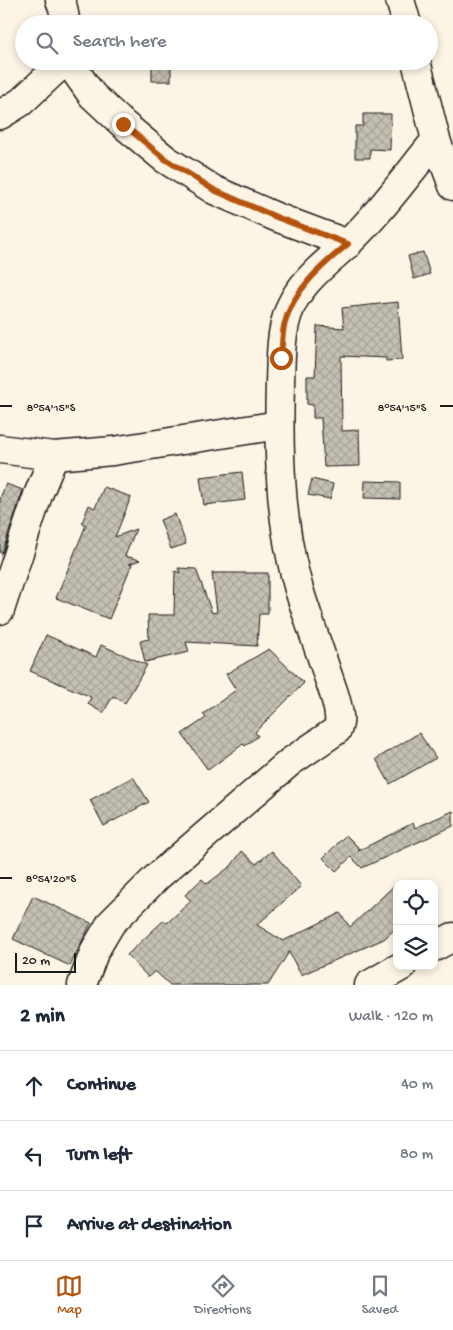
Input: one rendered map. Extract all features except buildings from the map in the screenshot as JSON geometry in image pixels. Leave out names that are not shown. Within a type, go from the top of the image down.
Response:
[{"type":"street","points":[[60,0],[64,15]]},
{"type":"street","points":[[400,0],[404,15]]},
{"type":"street","points":[[0,115],[21,102],[56,70]]},
{"type":"street","points":[[73,70],[92,95],[123,124],[165,159],[214,190],[276,217],[348,244]]},
{"type":"street","points":[[418,70],[436,140],[453,186]]},
{"type":"street","points":[[82,985],[95,950],[111,923],[157,876],[290,762],[337,730],[339,714],[300,595],[287,542],[281,485],[279,425],[284,326],[295,298],[320,267],[348,244],[436,140]]},
{"type":"street","points":[[0,450],[54,456],[113,451],[279,425]]},
{"type":"street","points":[[0,610],[38,495],[54,456]]},
{"type":"street","points":[[438,945],[453,936]]},
{"type":"street","points":[[369,985],[395,970]]},
{"type":"route","points":[[123,124],[165,159],[214,190],[276,217],[348,244],[320,267],[295,298],[284,326],[281,358]]}]
